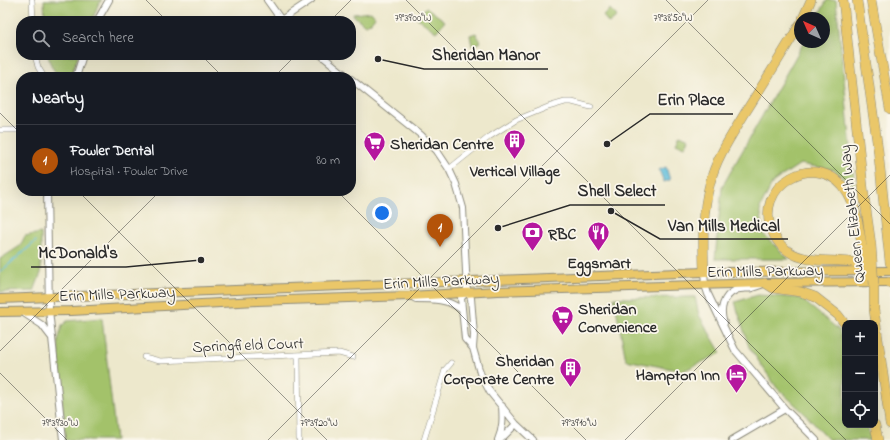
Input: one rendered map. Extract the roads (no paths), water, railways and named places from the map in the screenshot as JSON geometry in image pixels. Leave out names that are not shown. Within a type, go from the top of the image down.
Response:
[{"type":"highway","points":[[806,12],[811,0]]},
{"type":"highway","name":"Queen Elizabeth Way","points":[[844,0],[863,187],[868,272],[874,285],[874,310],[890,424]]},
{"type":"highway","name":"Queen Elizabeth Way","points":[[857,0],[878,149],[890,263]]},
{"type":"highway","points":[[871,0],[890,109]]},
{"type":"highway","points":[[704,272],[703,224],[710,182],[715,168],[731,136],[794,34]]},
{"type":"highway","points":[[867,245],[854,207],[847,193],[834,179],[824,174],[812,172],[799,173],[786,180],[778,187],[772,198],[769,218],[771,229],[778,242],[787,251],[800,257],[814,260],[864,264],[879,271]]},
{"type":"highway","points":[[766,283],[773,288],[801,292],[815,297],[838,315],[842,320]]},
{"type":"highway","points":[[876,428],[878,440]]},
{"type":"main road","name":"Erin Mills Parkway","points":[[0,299],[704,272],[890,271]]},
{"type":"main road","name":"Erin Mills Parkway","points":[[0,312],[409,296],[467,292],[766,283],[888,282]]},
{"type":"street","points":[[32,0],[33,16]]},
{"type":"street","points":[[100,16],[110,0]]},
{"type":"street","points":[[267,0],[279,16]]},
{"type":"street","points":[[288,16],[311,0]]},
{"type":"street","points":[[36,60],[41,72]]},
{"type":"street","points":[[78,72],[81,60]]},
{"type":"street","points":[[326,60],[342,72]]},
{"type":"street","points":[[356,83],[422,135],[438,151],[449,169],[456,184],[463,208],[467,292],[471,298],[474,335],[473,348],[480,373],[490,392],[516,424],[533,440]]},
{"type":"street","points":[[449,169],[489,137],[516,120],[565,102],[572,102],[591,107]]},
{"type":"street","points":[[0,130],[16,130]]},
{"type":"street","points":[[47,196],[49,310],[63,440]]},
{"type":"street","points":[[704,272],[705,285],[713,306],[731,343],[758,378],[785,409],[816,440]]},
{"type":"street","points":[[731,343],[729,333],[722,318],[722,305],[730,294],[737,289],[752,288],[766,283]]},
{"type":"street","points":[[467,292],[461,298],[465,339],[473,348]]},
{"type":"street","points":[[409,296],[416,300],[442,300],[451,303],[462,310]]},
{"type":"street","points":[[20,311],[42,326],[52,338]]},
{"type":"street","name":"Springfield Court","points":[[144,357],[160,361],[339,353],[353,357]]},
{"type":"street","points":[[298,355],[299,440]]},
{"type":"street","points":[[424,440],[446,370],[451,363]]},
{"type":"street","points":[[499,440],[503,422],[502,406]]},
{"type":"street","points":[[732,440],[785,409]]},
{"type":"street","points":[[499,440],[516,424]]},
{"type":"water","points":[[666,167],[670,180],[664,182],[659,170]]},
{"type":"waterway","points":[[0,272],[36,241]]},
{"type":"place","name":"Sheridan Manor","points":[[378,59]]},
{"type":"place","name":"Erin Place","points":[[607,144]]},
{"type":"place","name":"Vertical Village","points":[[515,160]]},
{"type":"place","name":"Sheridan Centre","points":[[375,162]]},
{"type":"place","name":"Van Mills Medical","points":[[611,211]]},
{"type":"place","name":"Shell Select","points":[[498,228]]},
{"type":"place","name":"Fowler Dental","points":[[440,247]]},
{"type":"place","name":"RBC","points":[[533,252]]},
{"type":"place","name":"Eggsmart","points":[[599,252]]},
{"type":"place","name":"McDonald's","points":[[201,260]]},
{"type":"place","name":"Sheridan Convenience","points":[[562,336]]},
{"type":"place","name":"Sheridan Corporate Centre","points":[[570,388]]},
{"type":"place","name":"Hampton Inn","points":[[736,394]]}]
